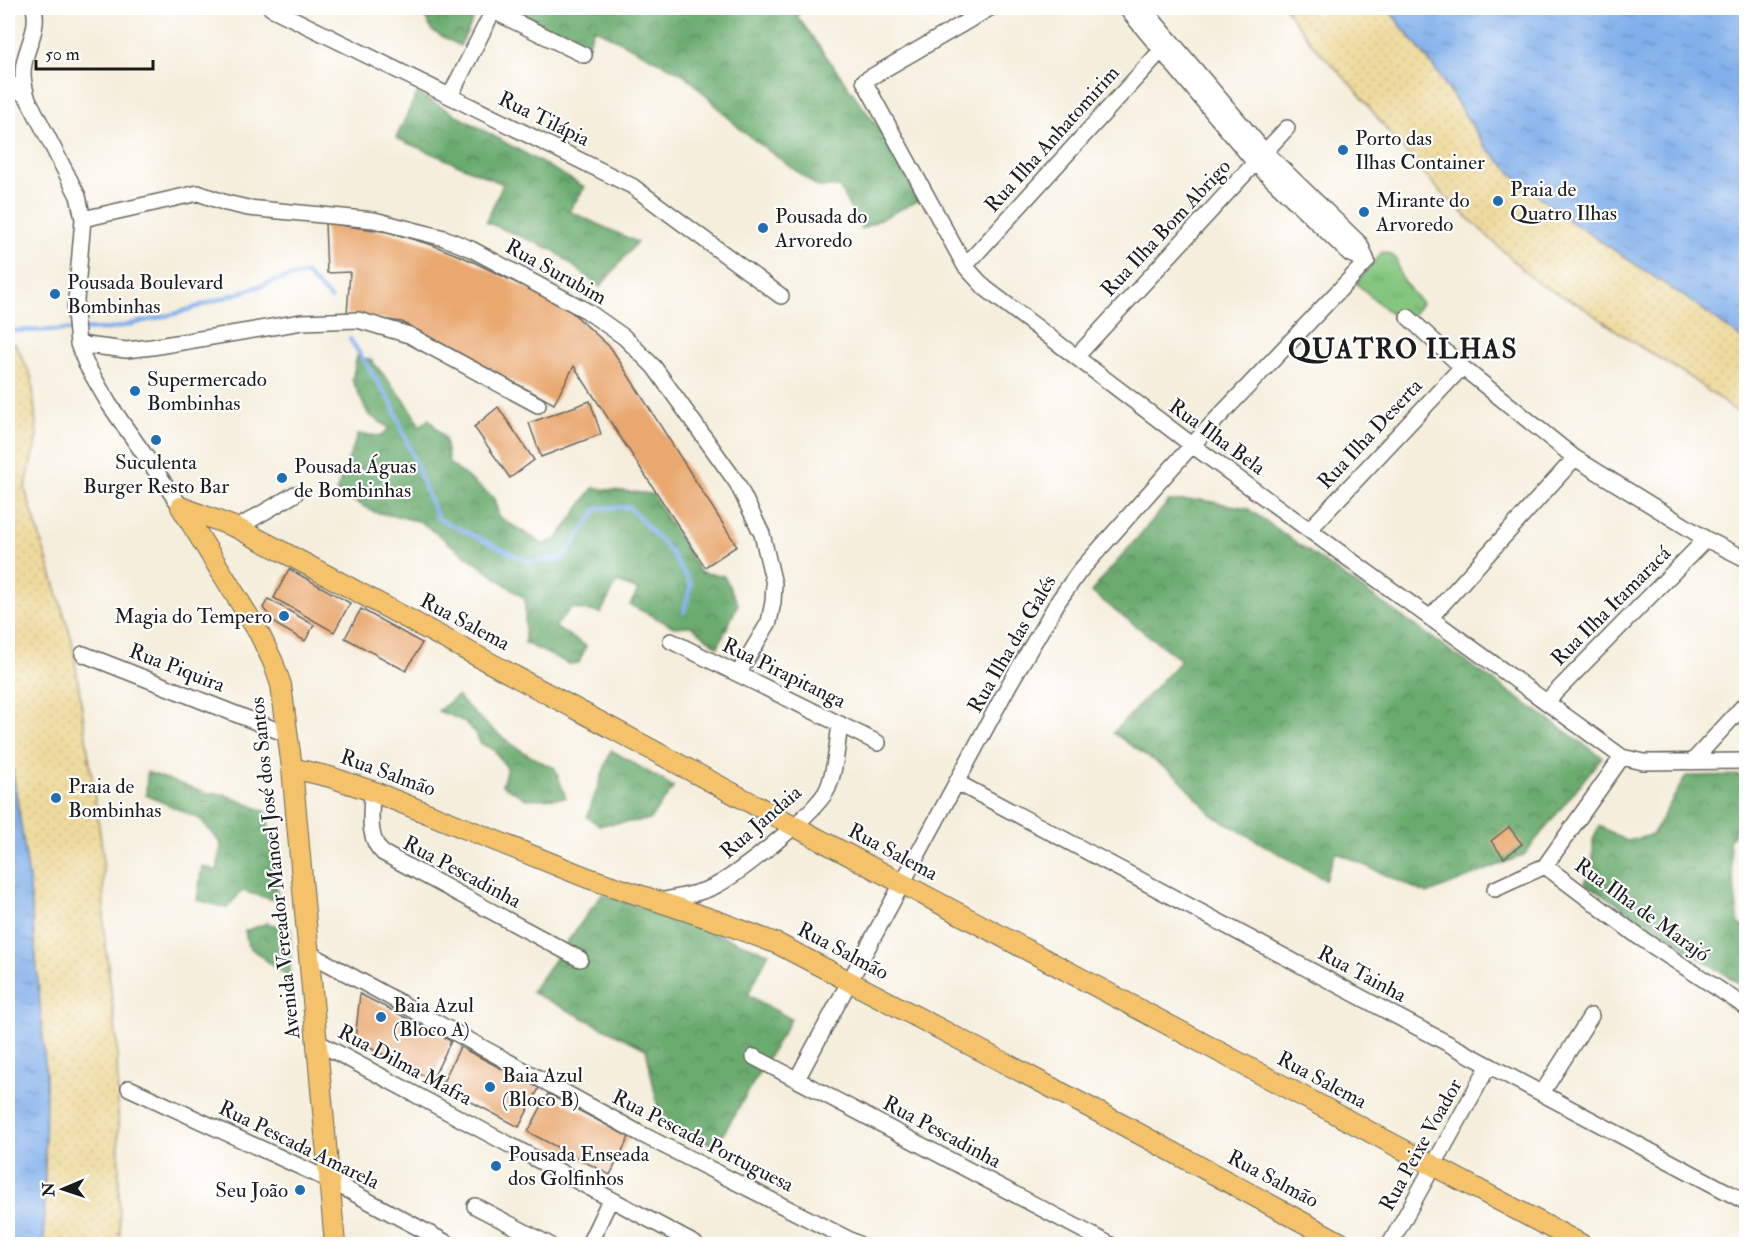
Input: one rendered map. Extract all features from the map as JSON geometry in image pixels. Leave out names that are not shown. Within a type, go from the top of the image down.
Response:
[{"type":"main road","name":"Rua Salema","points":[[181,507],[237,528],[1581,1245]]},
{"type":"main road","name":"Avenida Vereador Manoel José dos Santos","points":[[181,507],[259,633],[281,685],[289,735],[335,1245]]},
{"type":"main road","name":"Rua Salmão","points":[[292,768],[330,777],[372,791],[588,878],[778,944],[1121,1124],[1343,1245]]},
{"type":"street","points":[[34,8],[36,26],[22,72],[27,97],[78,196],[83,219]]},
{"type":"street","name":"Rua Tilápia","points":[[271,8],[632,186],[659,203],[781,296]]},
{"type":"street","name":"Rua Ilha Bela","points":[[990,8],[864,81],[965,266],[985,288],[1192,446],[1622,757]]},
{"type":"street","points":[[1126,8],[1166,45],[1260,158]]},
{"type":"street","points":[[1143,8],[1166,45]]},
{"type":"street","points":[[450,96],[494,11],[584,55]]},
{"type":"street","name":"Rua Ilha Anhatomirim","points":[[965,266],[1166,45]]},
{"type":"street","points":[[8,82],[27,97]]},
{"type":"street","name":"Rua Ilha Bom Abrigo","points":[[1076,357],[1287,128]]},
{"type":"street","name":"Rua Ilha das Galés","points":[[797,1079],[1010,683],[1059,600],[1079,572],[1192,446],[1367,261],[1360,244],[1260,158]]},
{"type":"street","name":"Rua Surubim","points":[[83,219],[198,192],[226,203],[248,208],[374,220],[444,238],[471,249],[587,311],[624,337],[654,367],[737,483],[762,534],[774,584],[773,602],[769,622],[738,674]]},
{"type":"street","name":"Avenida Vereador Manoel José dos Santos","points":[[83,219],[75,320],[77,342],[86,364],[109,404],[181,507]]},
{"type":"street","points":[[1408,317],[1462,367],[1575,458],[1706,539],[1746,559]]},
{"type":"street","points":[[77,342],[126,350],[302,322],[358,320],[409,335],[538,405]]},
{"type":"street","name":"Rua Ilha Deserta","points":[[1308,530],[1462,367]]},
{"type":"street","points":[[1430,618],[1575,458]]},
{"type":"street","points":[[237,528],[295,494]]},
{"type":"street","name":"Rua Ilha Itamaracá","points":[[1546,702],[1706,539]]},
{"type":"street","name":"Rua Pirapitanga","points":[[671,641],[878,743]]},
{"type":"street","name":"Rua Piquira","points":[[83,654],[289,735]]},
{"type":"street","points":[[1692,762],[1746,703]]},
{"type":"street","name":"Rua Jandaia","points":[[657,902],[698,893],[716,886],[735,875],[794,826],[827,790],[834,771],[840,724]]},
{"type":"street","points":[[1495,889],[1545,866],[1622,757],[1643,762],[1746,761]]},
{"type":"street","name":"Rua Tainha","points":[[958,783],[1746,1202]]},
{"type":"street","name":"Rua Pescadinha","points":[[372,791],[372,836],[376,847],[383,853],[580,959]]},
{"type":"street","name":"Rua Ilha de Marajó","points":[[1545,866],[1639,937],[1746,1007]]},
{"type":"street","name":"Rua Pescada Portuguesa","points":[[309,953],[641,1134],[858,1245]]},
{"type":"street","points":[[1542,1093],[1591,1016]]},
{"type":"street","name":"Rua Dilma Mafra","points":[[317,1042],[695,1245]]},
{"type":"street","name":"Rua Pescadinha","points":[[754,1057],[1109,1245]]},
{"type":"street","name":"Rua Peixe Voador","points":[[1390,1245],[1489,1065]]},
{"type":"street","name":"Rua Pescada Amarela","points":[[129,1089],[329,1180],[449,1245]]},
{"type":"street","points":[[589,1245],[610,1200]]},
{"type":"street","points":[[475,1206],[548,1245]]},
{"type":"green space","points":[[420,8],[479,8],[460,46],[432,31]]},
{"type":"green space","points":[[495,8],[806,8],[797,16],[887,140],[918,201],[861,229],[839,187],[818,187],[742,131],[685,75],[594,28],[586,51]]},
{"type":"green space","points":[[417,93],[585,187],[569,211],[637,242],[600,287],[553,250],[486,222],[503,184],[396,138]]},
{"type":"green space","points":[[1382,252],[1396,259],[1400,275],[1421,303],[1406,327],[1356,283]]},
{"type":"green space","points":[[357,356],[371,360],[406,402],[420,426],[429,419],[445,439],[449,463],[494,498],[499,517],[543,544],[557,539],[593,488],[652,494],[700,572],[724,576],[738,604],[718,647],[691,626],[674,627],[630,605],[638,590],[617,582],[601,613],[571,608],[555,627],[586,646],[579,663],[569,664],[525,643],[525,599],[419,521],[374,512],[336,492],[358,434],[382,436],[389,428],[368,414],[352,380]]},
{"type":"green space","points":[[1202,500],[1247,508],[1602,757],[1524,855],[1427,894],[1336,852],[1325,880],[1212,815],[1178,777],[1113,733],[1181,660],[1091,592],[1169,501]]},
{"type":"green space","points":[[457,696],[502,737],[528,755],[555,768],[566,798],[526,799],[502,785],[507,768],[494,750],[480,743],[468,725],[438,711]]},
{"type":"green space","points":[[611,750],[674,787],[649,820],[599,825],[587,817]]},
{"type":"green space","points":[[147,772],[207,793],[224,794],[267,812],[278,901],[242,891],[227,908],[197,900],[202,866],[217,871],[221,844],[200,819],[146,795]]},
{"type":"green space","points":[[1746,775],[1746,811],[1729,842],[1739,925],[1746,929],[1746,988],[1585,883],[1593,861],[1593,840],[1599,826],[1627,841],[1652,835],[1686,776]]},
{"type":"green space","points":[[602,894],[769,953],[748,995],[791,1019],[716,1146],[661,1123],[646,1049],[531,992]]},
{"type":"green space","points":[[267,923],[291,930],[290,979],[248,946],[245,931]]},
{"type":"sand","name":"Praia de Quatro Ilhas","points":[[1285,8],[1387,8],[1433,66],[1486,147],[1516,177],[1561,215],[1694,303],[1746,342],[1746,418],[1682,372],[1578,304],[1537,283],[1437,188],[1389,133],[1356,90],[1312,44]]},
{"type":"sand","name":"Praia de Bombinhas","points":[[15,343],[32,378],[37,436],[25,489],[72,640],[103,854],[104,932],[117,1041],[120,1244],[44,1244],[46,1075],[29,878],[8,741],[8,346]]},
{"type":"water","points":[[1387,8],[1746,8],[1746,342],[1694,303],[1561,215],[1516,177],[1486,147],[1433,66]]},
{"type":"water","points":[[8,741],[29,878],[46,1075],[44,1244],[8,1244]]},
{"type":"building","points":[[325,223],[388,232],[432,245],[465,258],[566,307],[611,348],[737,546],[705,567],[574,366],[554,404],[402,322],[347,314],[350,272],[327,273]]},
{"type":"building","points":[[590,401],[601,434],[541,457],[529,423]]},
{"type":"building","points":[[498,407],[534,460],[510,478],[474,427]]},
{"type":"building","points":[[289,569],[350,603],[334,632],[274,598]]},
{"type":"building","name":"Magia do Tempero","points":[[268,599],[314,625],[305,641],[277,625],[263,608]]},
{"type":"building","points":[[361,609],[422,643],[406,671],[345,638]]},
{"type":"building","points":[[1509,827],[1522,844],[1504,858],[1491,841]]},
{"type":"building","name":"Baia Azul (Bloco A)","points":[[360,994],[451,1041],[432,1080],[355,1040]]},
{"type":"building","name":"Baia Azul (Bloco B)","points":[[460,1047],[539,1088],[519,1127],[441,1086]]},
{"type":"building","points":[[548,1094],[629,1137],[610,1175],[528,1132]]},
{"type":"waterway","points":[[8,331],[111,329],[178,313],[281,279],[306,274],[331,299]]},
{"type":"waterway","points":[[350,339],[392,404],[437,518],[529,562],[563,559],[598,508],[629,507],[669,550],[691,584],[684,612]]},
{"type":"place","name":"Porto das Ilhas Container","points":[[1343,150]]},
{"type":"place","name":"Praia de Quatro Ilhas","points":[[1498,201]]},
{"type":"place","name":"Mirante do Arvoredo","points":[[1364,212]]},
{"type":"place","name":"Pousada do Arvoredo","points":[[763,228]]},
{"type":"place","name":"Pousada Boulevard Bombinhas","points":[[55,294]]},
{"type":"place","name":"Supermercado Bombinhas","points":[[135,391]]},
{"type":"place","name":"Suculenta Burger Resto Bar","points":[[156,440]]},
{"type":"place","name":"Pousada Águas de Bombinhas","points":[[282,478]]},
{"type":"place","name":"Magia do Tempero","points":[[284,616]]},
{"type":"place","name":"Praia de Bombinhas","points":[[56,798]]},
{"type":"place","name":"Baia Azul (Bloco A)","points":[[381,1017]]},
{"type":"place","name":"Baia Azul (Bloco B)","points":[[490,1087]]},
{"type":"place","name":"Pousada Enseada dos Golfinhos","points":[[496,1166]]},
{"type":"place","name":"Seu João","points":[[300,1190]]},
{"type":"district","name":"QUATRO ILHAS","points":[[1403,349]]}]
